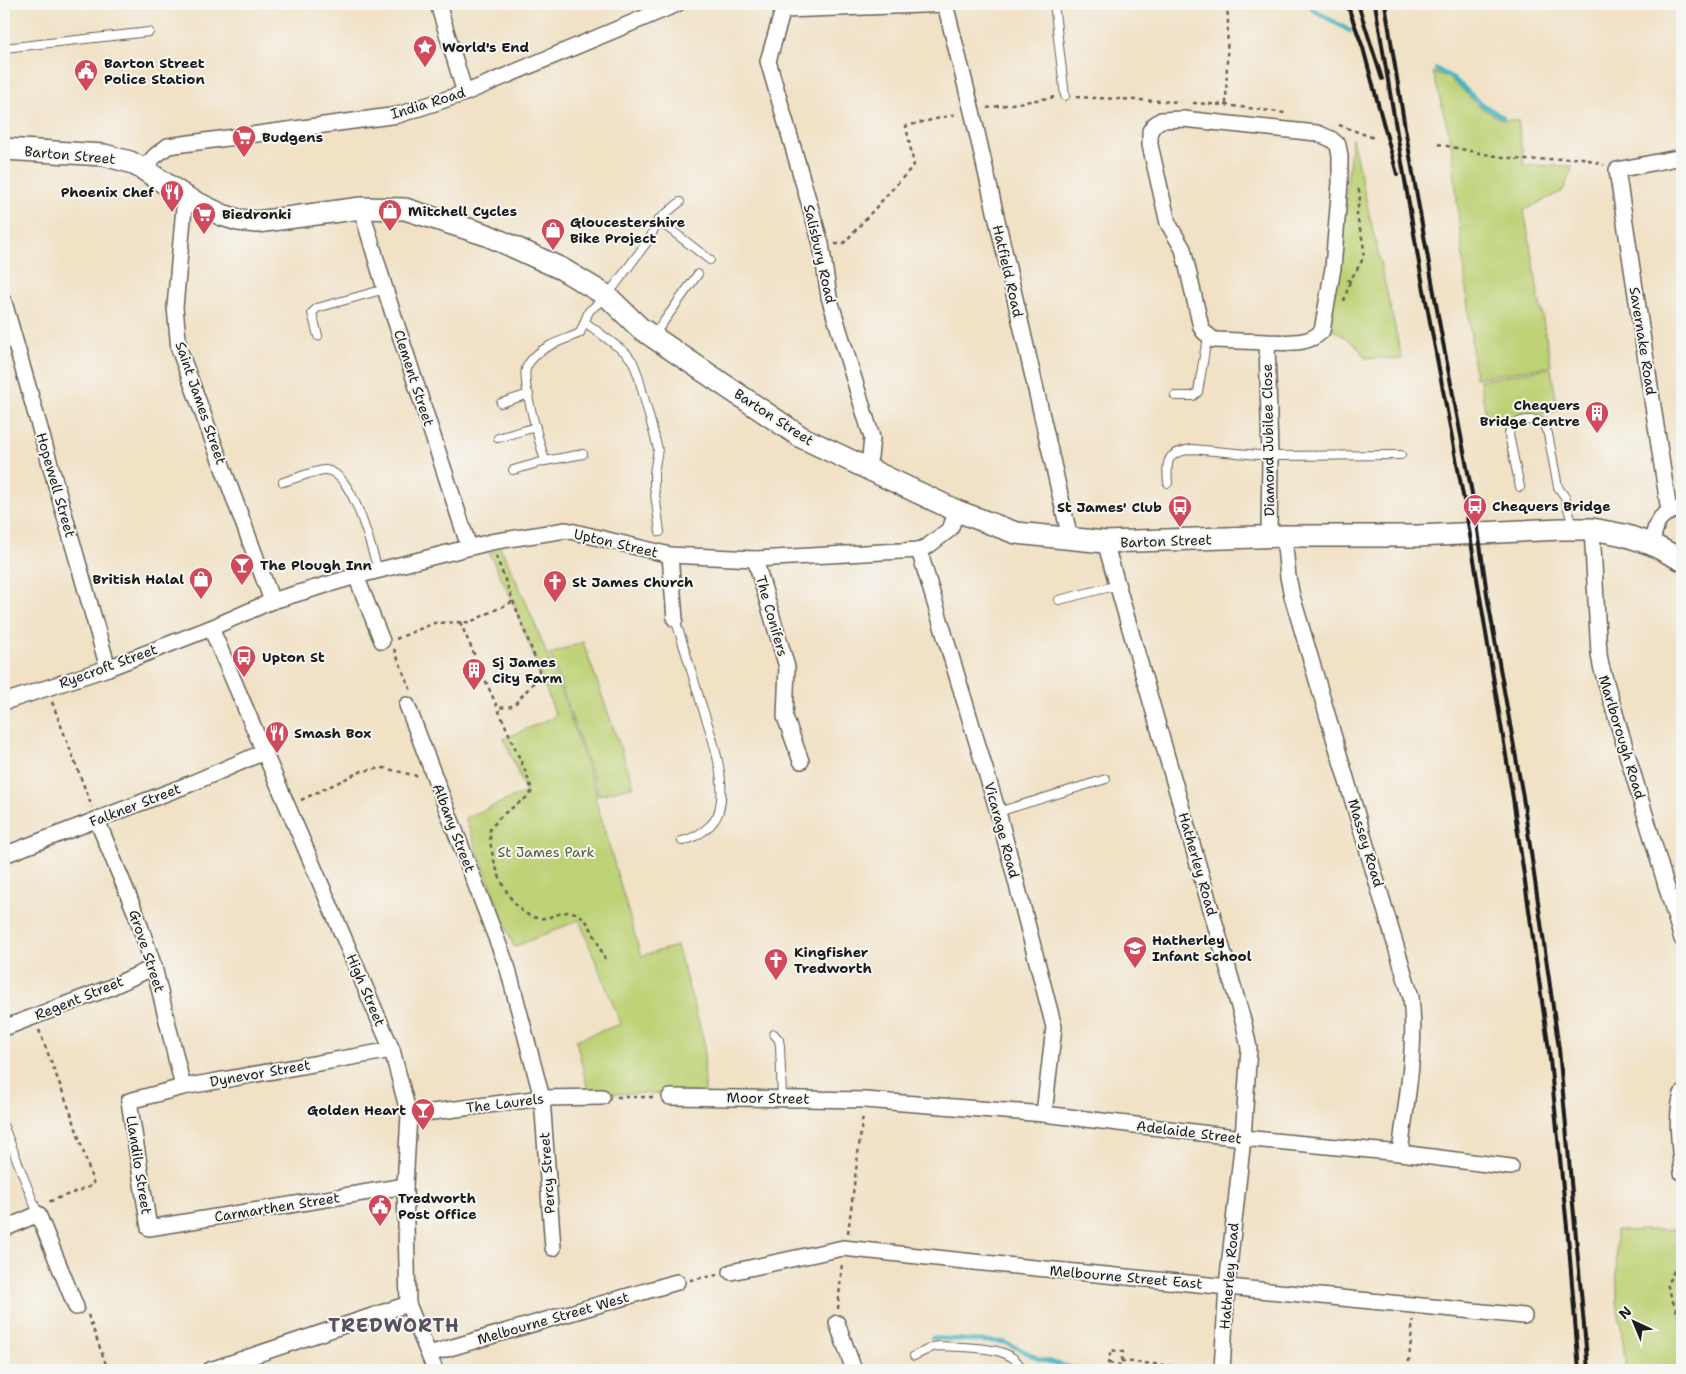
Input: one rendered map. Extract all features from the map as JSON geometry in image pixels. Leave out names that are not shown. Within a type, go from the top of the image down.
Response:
[{"type":"main road","name":"Barton Street","points":[[4,149],[104,155],[130,162],[185,197],[222,216],[257,222],[360,208],[406,209],[487,235],[562,269],[607,296],[640,328],[801,437],[957,511],[1016,533],[1106,542],[1276,537],[1418,536],[1583,529],[1624,535],[1651,544],[1682,560]]},
{"type":"street","points":[[438,4],[465,93]]},
{"type":"street","name":"India Road","points":[[143,169],[168,146],[398,115],[465,93],[677,4]]},
{"type":"street","name":"Salisbury Road","points":[[864,467],[870,457],[872,438],[829,296],[821,244],[768,61],[783,10],[946,4]]},
{"type":"street","name":"Hatfield Road","points":[[946,4],[1070,538]]},
{"type":"street","points":[[1183,119],[1317,133],[1331,139],[1338,145],[1340,183],[1331,275],[1322,331],[1314,338],[1304,342],[1214,340],[1204,332],[1183,249],[1168,222],[1150,145],[1150,131],[1154,124],[1161,120],[1183,119]]},
{"type":"street","points":[[1617,170],[1682,157]]},
{"type":"street","name":"Savernake Road","points":[[1617,170],[1676,510]]},
{"type":"street","name":"Saint James Street","points":[[185,197],[175,307],[179,349],[272,602]]},
{"type":"street","name":"Clement Street","points":[[360,208],[469,547]]},
{"type":"street","name":"Hopewell Street","points":[[4,302],[108,668]]},
{"type":"street","name":"Diamond Jubilee Close","points":[[1267,342],[1270,456],[1276,537]]},
{"type":"street","points":[[1651,544],[1660,516],[1676,510]]},
{"type":"street","name":"Upton Street","points":[[211,628],[272,602],[356,576],[491,542],[566,530],[670,555],[756,559],[919,550],[928,546],[950,529],[957,511]]},
{"type":"street","name":"Marlborough Road","points":[[1583,529],[1601,666],[1682,939]]},
{"type":"street","name":"Massey Road","points":[[1276,537],[1411,997],[1414,1019],[1414,1042],[1400,1153]]},
{"type":"street","name":"Hatherley Road","points":[[1106,542],[1244,1024],[1249,1048],[1243,1138],[1227,1286],[1222,1370]]},
{"type":"street","name":"Vicarage Road","points":[[919,550],[998,812],[1054,1027],[1044,1114]]},
{"type":"street","points":[[670,555],[675,619]]},
{"type":"street","name":"The Conifers","points":[[756,559],[787,667],[785,717],[801,761]]},
{"type":"street","points":[[356,576],[387,641]]},
{"type":"street","name":"Ryecroft Street","points":[[4,702],[108,668],[211,628]]},
{"type":"street","name":"High Street","points":[[211,628],[392,1050],[409,1115],[405,1186],[408,1304],[435,1370]]},
{"type":"street","name":"Albany Street","points":[[407,705],[508,969],[542,1098]]},
{"type":"street","name":"Falkner Street","points":[[4,855],[190,784],[264,752]]},
{"type":"street","name":"Grove Street","points":[[97,820],[136,914],[154,967],[182,1087]]},
{"type":"street","name":"Regent Street","points":[[4,1028],[110,988],[154,967]]},
{"type":"street","name":"Dynevor Street","points":[[129,1101],[182,1087],[392,1050]]},
{"type":"street","points":[[1682,1094],[1678,1118],[1682,1173]]},
{"type":"street","name":"The Laurels","points":[[409,1115],[542,1098],[602,1097]]},
{"type":"street","name":"Moor Street","points":[[670,1097],[865,1100]]},
{"type":"street","name":"Percy Street","points":[[542,1098],[553,1248]]},
{"type":"street","name":"Adelaide Street","points":[[865,1100],[1044,1114],[1511,1167]]},
{"type":"street","name":"Llandilo Street","points":[[129,1101],[149,1228]]},
{"type":"street","name":"Carmarthen Street","points":[[149,1228],[405,1186]]},
{"type":"street","points":[[4,1229],[38,1214],[76,1307]]},
{"type":"street","name":"Melbourne Street East","points":[[731,1272],[843,1248],[1524,1316]]},
{"type":"street","name":"Melbourne Street West","points":[[428,1354],[678,1282]]},
{"type":"street","points":[[210,1370],[408,1304]]},
{"type":"street","points":[[837,1323],[854,1370]]},
{"type":"lane","points":[[1054,4],[1065,96]]},
{"type":"lane","points":[[4,48],[149,32]]},
{"type":"lane","points":[[545,461],[526,380],[526,369],[529,363],[546,347],[580,333],[589,311],[607,296],[650,238],[658,220],[680,202]]},
{"type":"lane","points":[[658,220],[710,260]]},
{"type":"lane","points":[[653,337],[698,274]]},
{"type":"lane","points":[[318,336],[312,313],[317,308],[385,289]]},
{"type":"lane","points":[[585,322],[626,353],[633,362],[638,375],[658,449],[654,486],[660,532]]},
{"type":"lane","points":[[1175,396],[1192,396],[1198,392],[1209,336]]},
{"type":"lane","points":[[500,403],[529,394]]},
{"type":"lane","points":[[1520,487],[1509,434],[1510,428],[1512,424],[1518,422],[1535,420],[1542,422],[1548,434],[1558,488],[1583,529]]},
{"type":"lane","points":[[498,438],[536,427]]},
{"type":"lane","points":[[1168,483],[1167,464],[1169,458],[1180,450],[1192,449],[1270,456],[1401,454]]},
{"type":"lane","points":[[513,470],[545,461],[582,454]]},
{"type":"lane","points":[[283,482],[324,470],[332,472],[339,477],[348,487],[358,510],[378,570]]},
{"type":"lane","points":[[1059,600],[1118,585]]},
{"type":"lane","points":[[675,619],[715,744],[721,800],[719,814],[704,832],[692,839],[682,841]]},
{"type":"lane","points":[[998,812],[1106,779]]},
{"type":"lane","points":[[774,1034],[779,1040],[780,1046],[782,1098]]},
{"type":"lane","points":[[4,1127],[38,1214]]},
{"type":"lane","points":[[914,1356],[933,1347],[940,1346],[996,1350],[1015,1359],[1022,1370]]},
{"type":"path","points":[[821,244],[843,244],[914,165],[906,126],[972,111],[1065,96],[1226,105],[1228,16],[1226,4]]},
{"type":"path","points":[[1438,144],[1524,160],[1583,158],[1617,170]]},
{"type":"path","points":[[1331,275],[1350,281],[1363,258],[1364,249],[1357,216],[1357,206],[1361,195],[1359,190],[1351,183],[1340,183]]},
{"type":"path","points":[[491,542],[539,671],[537,679],[513,706],[498,708]]},
{"type":"path","points":[[407,705],[415,700],[387,641],[434,622],[470,622],[514,601]]},
{"type":"path","points":[[460,622],[532,790],[530,795],[502,815],[490,829],[496,867],[511,899],[518,908],[530,916],[538,919],[548,918],[566,912],[573,912],[581,916],[587,922],[605,959]]},
{"type":"path","points":[[47,688],[97,820]]},
{"type":"path","points":[[288,806],[362,771],[384,768],[417,776],[427,757]]},
{"type":"path","points":[[34,1016],[73,1119],[94,1185],[44,1204],[38,1214]]},
{"type":"path","points":[[602,1097],[670,1097]]},
{"type":"path","points":[[837,1323],[843,1248],[847,1237],[865,1100]]},
{"type":"path","points":[[1682,1269],[1674,1271],[1667,1284],[1682,1327]]},
{"type":"path","points":[[678,1282],[731,1272]]},
{"type":"path","points":[[1408,1370],[1415,1306]]},
{"type":"path","points":[[76,1307],[85,1307],[108,1370]]},
{"type":"path","points":[[1109,1363],[1121,1365],[1123,1352],[1110,1350],[1107,1368],[1112,1370]]},
{"type":"path","points":[[1121,1361],[1198,1370],[1222,1370]]},
{"type":"green space","points":[[1433,72],[1447,77],[1460,87],[1477,105],[1502,120],[1518,120],[1524,165],[1573,166],[1563,191],[1524,210],[1551,366],[1475,378],[1451,141]]},
{"type":"green space","points":[[1352,138],[1402,359],[1365,358],[1356,345],[1334,330],[1328,323],[1338,271]]},
{"type":"green space","points":[[1551,368],[1558,411],[1487,423],[1480,380]]},
{"type":"green space","name":"St James Park","points":[[501,548],[529,609],[576,733],[597,796],[595,797],[641,956],[677,946],[704,1041],[705,1093],[589,1094],[576,1040],[621,1024],[579,920],[514,947],[465,818],[526,792],[504,739],[556,716],[514,604],[489,553]]},
{"type":"green space","points":[[583,642],[634,786],[599,795],[550,654]]},
{"type":"green space","points":[[1682,1229],[1682,1370],[1627,1370],[1617,1302],[1616,1231]]},
{"type":"waterway","points":[[1312,9],[1350,31]]},
{"type":"waterway","points":[[1436,69],[1453,78],[1481,104],[1503,117]]},
{"type":"waterway","points":[[932,1338],[1003,1342],[1039,1359],[1081,1370]]},
{"type":"railway","points":[[1347,4],[1363,48],[1397,174]]},
{"type":"railway","points":[[1358,4],[1382,79]]},
{"type":"railway","points":[[1375,4],[1420,269],[1466,511],[1513,798],[1549,1050],[1569,1247],[1579,1370]]},
{"type":"railway","points":[[1385,4],[1441,332],[1475,509],[1488,601],[1523,797],[1559,1049],[1588,1370]]},
{"type":"place","name":"World's End","points":[[425,68]]},
{"type":"place","name":"Barton Street Police Station","points":[[86,92]]},
{"type":"place","name":"Budgens","points":[[244,158]]},
{"type":"place","name":"Phoenix Chef","points":[[172,213]]},
{"type":"place","name":"Mitchell Cycles","points":[[390,232]]},
{"type":"place","name":"Biedronki","points":[[204,235]]},
{"type":"place","name":"Gloucestershire Bike Project","points":[[553,251]]},
{"type":"place","name":"Chequers Bridge Centre","points":[[1597,434]]},
{"type":"place","name":"Chequers Bridge","points":[[1475,527]]},
{"type":"place","name":"St James' Club","points":[[1180,528]]},
{"type":"place","name":"The Plough Inn","points":[[242,586]]},
{"type":"place","name":"British Halal","points":[[201,600]]},
{"type":"place","name":"St James Church","points":[[555,603]]},
{"type":"place","name":"Upton St","points":[[244,678]]},
{"type":"place","name":"Sj James City Farm","points":[[474,691]]},
{"type":"place","name":"Smash Box","points":[[277,754]]},
{"type":"place","name":"Hatherley Infant School","points":[[1135,969]]},
{"type":"place","name":"Kingfisher Tredworth","points":[[776,981]]},
{"type":"place","name":"Golden Heart","points":[[423,1131]]},
{"type":"place","name":"Tredworth Post Office","points":[[380,1227]]},
{"type":"district","name":"TREDWORTH","points":[[394,1325]]}]
